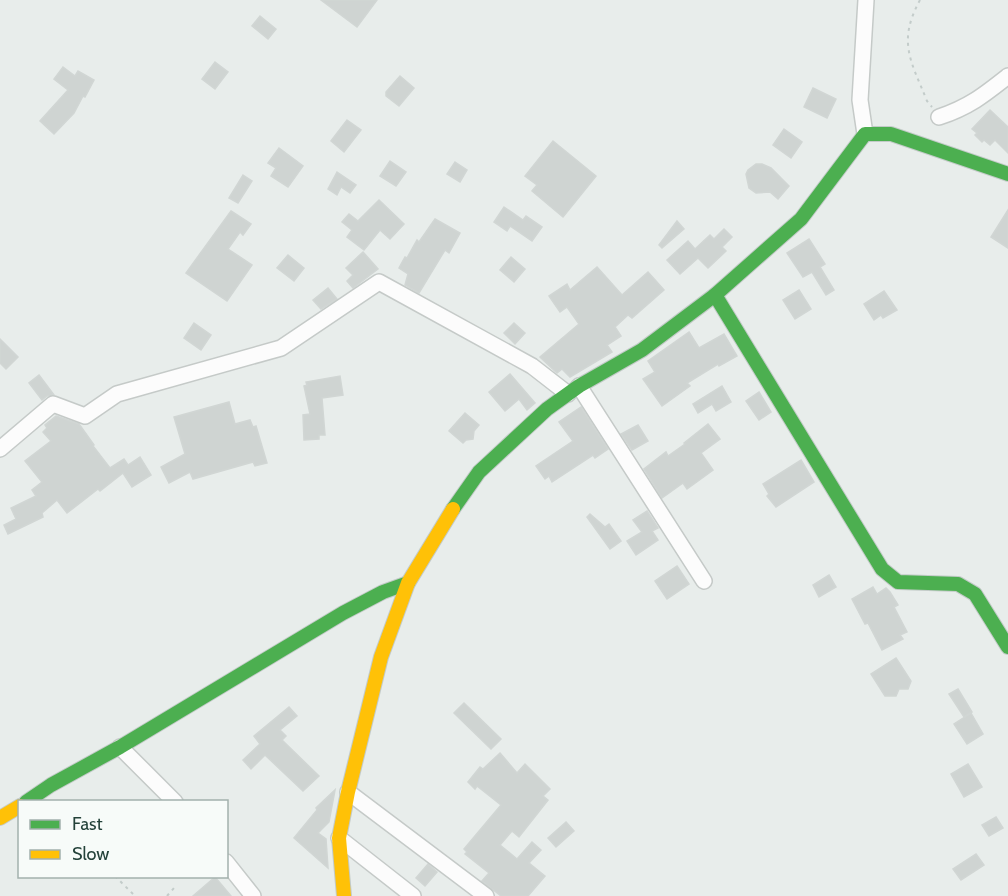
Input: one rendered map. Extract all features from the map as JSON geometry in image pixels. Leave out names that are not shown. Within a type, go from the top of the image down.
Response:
[{"type":"street","points":[[344,896],[339,838],[381,657],[408,583],[442,524],[479,472],[524,429],[574,390],[642,350],[716,295],[801,219],[865,134],[861,100],[866,0]]},
{"type":"street","points":[[939,117],[978,101],[1008,76]]},
{"type":"street","points":[[865,134],[891,134],[1008,174]]},
{"type":"street","points":[[0,449],[53,405],[85,416],[117,394],[281,348],[379,282],[574,390],[704,581]]},
{"type":"street","points":[[716,295],[882,568],[898,582],[958,584],[975,594],[1008,647]]},
{"type":"street","points":[[28,800],[343,613],[383,592],[408,583]]},
{"type":"street","points":[[120,747],[174,800]]},
{"type":"street","points":[[348,792],[486,896]]},
{"type":"street","points":[[0,818],[18,807]]},
{"type":"street","points":[[339,838],[413,896]]},
{"type":"street","points":[[228,865],[253,896]]},
{"type":"path","points":[[920,0],[909,19],[907,35],[909,56],[927,101],[939,117]]},
{"type":"path","points":[[117,878],[135,896]]},
{"type":"path","points":[[166,896],[174,888]]},
{"type":"building","points":[[321,0],[377,0],[357,27]]},
{"type":"building","points":[[260,16],[276,29],[268,39],[252,26]]},
{"type":"building","points":[[215,62],[228,72],[215,89],[202,79]]},
{"type":"building","points":[[63,67],[75,76],[78,71],[94,80],[74,113],[54,134],[40,121],[68,90],[54,79]]},
{"type":"building","points":[[400,76],[414,88],[399,106],[386,96],[386,92]]},
{"type":"building","points":[[813,88],[836,99],[827,118],[804,107]]},
{"type":"building","points":[[990,110],[1008,127],[1008,153],[995,140],[990,145],[984,140],[982,142],[972,129]]},
{"type":"building","points":[[347,120],[361,130],[344,152],[331,141]]},
{"type":"building","points":[[784,129],[802,142],[791,158],[773,145]]},
{"type":"building","points":[[553,141],[596,176],[563,217],[532,191],[537,185],[525,176]]},
{"type":"building","points":[[279,148],[303,166],[288,187],[271,176],[276,168],[268,163]]},
{"type":"building","points":[[390,161],[406,172],[396,186],[380,176]]},
{"type":"building","points":[[455,162],[467,170],[460,182],[447,174]]},
{"type":"building","points":[[756,164],[771,168],[789,186],[778,199],[770,192],[756,193],[749,188],[746,174]]},
{"type":"building","points":[[337,172],[356,185],[350,193],[341,187],[337,195],[328,189]]},
{"type":"building","points":[[243,175],[252,181],[238,203],[229,198]]},
{"type":"building","points":[[379,200],[404,224],[390,239],[380,230],[364,250],[347,237],[352,230],[342,222],[349,214],[358,221]]},
{"type":"building","points":[[504,207],[523,220],[526,216],[542,227],[532,241],[510,226],[507,231],[494,222]]},
{"type":"building","points":[[1008,210],[1008,248],[991,237]]},
{"type":"building","points":[[231,211],[251,224],[243,235],[240,232],[228,249],[252,265],[227,301],[186,273]]},
{"type":"building","points":[[435,219],[460,233],[449,253],[445,250],[419,293],[405,285],[408,274],[399,268],[417,240],[419,242]]},
{"type":"building","points":[[677,221],[684,229],[662,248],[659,245]]},
{"type":"building","points":[[724,229],[732,237],[722,247],[726,251],[708,268],[698,258],[680,274],[667,260],[688,241],[695,249],[710,235],[714,239]]},
{"type":"building","points":[[809,239],[825,264],[820,267],[834,290],[826,295],[812,272],[803,277],[787,253]]},
{"type":"building","points":[[363,252],[378,269],[353,288],[347,281],[353,275],[346,268]]},
{"type":"building","points":[[288,255],[304,268],[294,281],[277,268]]},
{"type":"building","points":[[511,257],[525,269],[514,282],[500,270]]},
{"type":"building","points":[[597,267],[622,295],[648,272],[664,290],[632,318],[628,315],[615,327],[621,336],[607,345],[612,352],[570,377],[562,369],[557,373],[540,357],[579,324],[567,307],[560,312],[549,296],[567,284],[570,290]]},
{"type":"building","points":[[328,288],[337,299],[321,309],[313,300]]},
{"type":"building","points":[[799,290],[811,309],[795,319],[783,300]]},
{"type":"building","points":[[884,291],[897,310],[874,320],[864,304]]},
{"type":"building","points":[[194,323],[211,335],[201,350],[184,338]]},
{"type":"building","points":[[514,323],[525,333],[515,344],[504,333]]},
{"type":"building","points":[[689,332],[699,348],[724,334],[737,356],[719,366],[718,364],[687,383],[690,386],[662,406],[643,379],[655,372],[648,361]]},
{"type":"building","points":[[0,339],[18,357],[6,369],[0,363]]},
{"type":"building","points":[[510,374],[535,403],[527,410],[519,399],[505,411],[489,392]]},
{"type":"building","points":[[39,375],[54,395],[42,400],[29,383]]},
{"type":"building","points":[[340,376],[343,395],[322,398],[325,435],[319,435],[319,439],[304,440],[303,415],[310,414],[304,386],[307,385],[306,382]]},
{"type":"building","points":[[722,386],[731,402],[716,411],[712,404],[698,413],[693,404]]},
{"type":"building","points":[[759,392],[771,412],[759,420],[746,401]]},
{"type":"building","points":[[229,402],[235,424],[250,420],[253,427],[256,426],[267,463],[255,466],[253,462],[193,479],[190,472],[169,483],[161,467],[185,454],[174,417]]},
{"type":"building","points":[[581,407],[608,449],[595,458],[593,455],[552,482],[549,476],[545,479],[536,466],[573,441],[559,422]]},
{"type":"building","points":[[465,413],[479,425],[474,431],[473,439],[463,443],[449,431]]},
{"type":"building","points":[[56,416],[79,424],[110,468],[124,459],[128,465],[140,457],[151,475],[132,487],[123,473],[67,513],[57,500],[42,513],[43,517],[8,534],[4,525],[16,519],[11,508],[36,496],[32,490],[42,482],[25,461],[51,441],[43,432],[47,428],[45,425]]},
{"type":"building","points":[[708,424],[720,439],[701,453],[713,470],[687,489],[683,483],[662,498],[644,469],[666,452],[668,456]]},
{"type":"building","points":[[638,425],[648,441],[632,450],[621,434]]},
{"type":"building","points":[[801,460],[814,482],[776,507],[767,496],[769,494],[763,484]]},
{"type":"building","points":[[647,511],[658,528],[652,531],[658,540],[636,555],[627,541],[642,532],[633,520]]},
{"type":"building","points":[[590,514],[605,527],[609,524],[621,541],[610,549],[587,517]]},
{"type":"building","points":[[677,566],[689,584],[667,599],[655,581]]},
{"type":"building","points":[[829,575],[836,587],[819,597],[813,585]]},
{"type":"building","points":[[873,587],[877,594],[886,588],[890,592],[898,605],[894,607],[907,632],[900,635],[903,639],[882,650],[852,599]]},
{"type":"building","points":[[896,658],[911,681],[908,689],[899,689],[896,696],[885,696],[871,674]]},
{"type":"building","points":[[958,689],[972,712],[964,717],[949,694]]},
{"type":"building","points":[[464,703],[501,739],[491,749],[454,713]]},
{"type":"building","points":[[289,707],[297,716],[280,730],[286,736],[282,740],[319,776],[303,791],[265,755],[251,769],[243,760],[260,744],[254,736]]},
{"type":"building","points":[[971,713],[983,734],[967,744],[954,724]]},
{"type":"building","points":[[500,753],[517,773],[525,764],[550,789],[543,796],[548,800],[519,837],[512,831],[500,845],[517,859],[532,842],[541,850],[529,863],[545,876],[528,896],[501,896],[482,881],[489,873],[465,854],[467,852],[464,849],[501,805],[477,786],[475,789],[468,782],[480,767],[483,769]]},
{"type":"building","points":[[968,764],[982,787],[964,797],[951,774]]},
{"type":"building","points":[[335,790],[329,822],[318,833],[326,839],[328,868],[294,838],[317,810],[316,808]]},
{"type":"building","points":[[996,817],[1003,828],[989,836],[982,825]]},
{"type":"building","points":[[566,822],[574,831],[556,847],[548,838]]},
{"type":"building","points":[[976,854],[984,865],[961,880],[953,869]]},
{"type":"building","points":[[428,864],[437,872],[425,886],[416,878]]},
{"type":"building","points":[[216,878],[231,896],[193,896]]},
{"type":"traffic: fast","points":[[453,509],[479,472],[547,409],[579,386],[642,350],[715,295],[801,219],[865,134],[891,134],[1008,174]]},
{"type":"traffic: fast","points":[[715,295],[882,569],[898,582],[958,584],[975,594],[1008,647]]},
{"type":"traffic: fast","points":[[29,800],[343,613],[383,592],[408,583]]},
{"type":"traffic: slow","points":[[344,896],[339,838],[381,657],[408,583],[453,509]]},
{"type":"traffic: slow","points":[[0,818],[18,807]]}]
